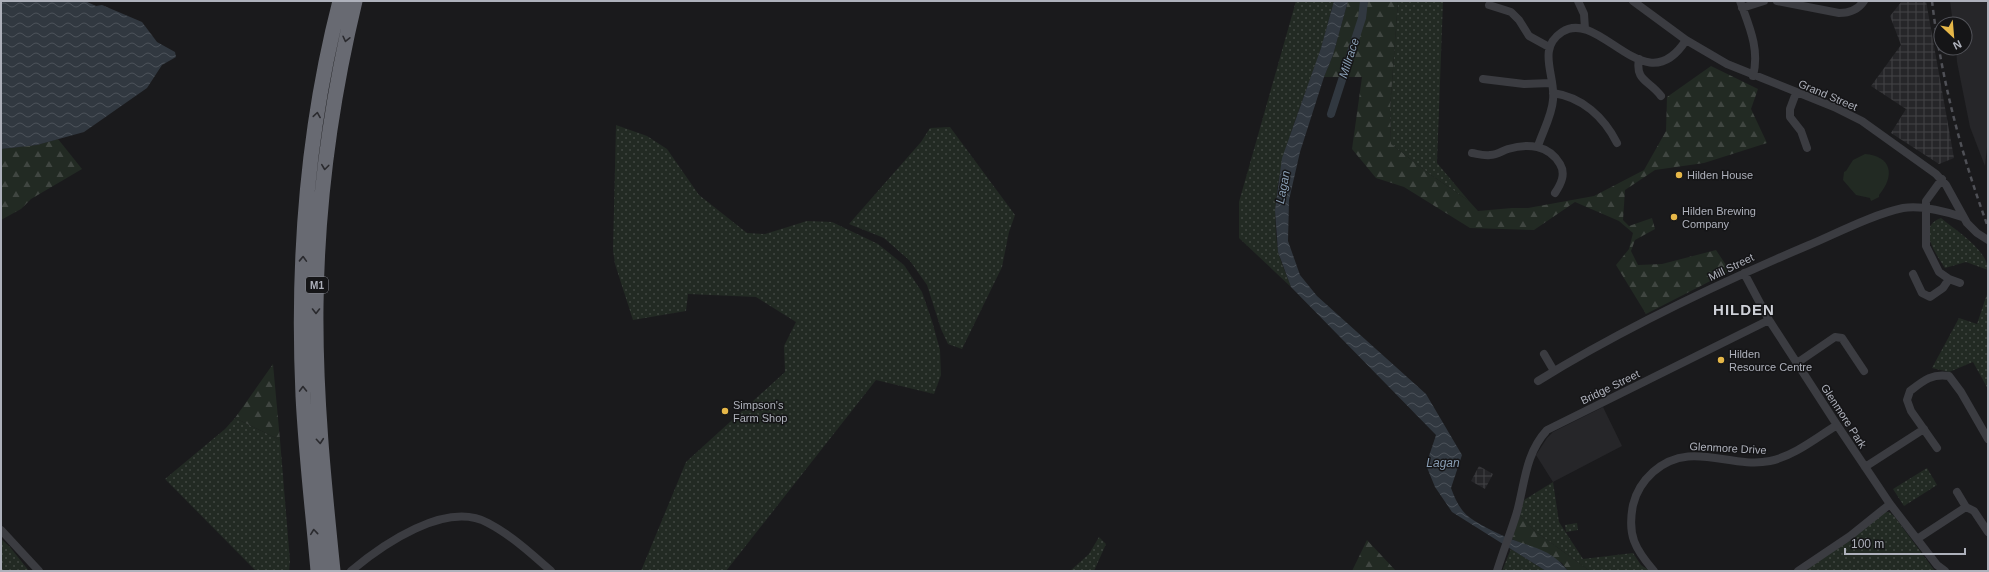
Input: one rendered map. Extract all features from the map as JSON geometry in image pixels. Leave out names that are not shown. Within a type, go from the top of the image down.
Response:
[{"type":"highway","name":"M1","points":[[318,571],[303,396],[302,320],[304,247],[316,118],[340,1]]},
{"type":"highway","name":"M1","points":[[333,571],[319,423],[316,305],[319,235],[330,118],[341,59],[355,1]]},
{"type":"street","points":[[1578,1],[1584,14],[1585,29]]},
{"type":"street","name":"Grand Street","points":[[1633,1],[1686,40],[1727,64],[1753,76],[1834,107],[1862,122],[1931,168],[1942,179],[1952,194],[1962,217],[1972,228],[1988,240]]},
{"type":"street","points":[[1753,76],[1756,65],[1755,47],[1741,4],[1764,1]]},
{"type":"street","points":[[1777,1],[1839,13],[1848,13],[1856,10],[1864,1]]},
{"type":"street","points":[[1489,5],[1511,12],[1519,20],[1529,36],[1549,47]]},
{"type":"street","points":[[1538,146],[1553,104],[1553,93],[1548,66],[1549,47],[1555,37],[1564,30],[1575,28],[1585,29],[1639,59],[1658,62],[1668,60],[1677,53],[1686,40]]},
{"type":"street","points":[[1639,59],[1637,70],[1639,74],[1652,84],[1662,96]]},
{"type":"street","points":[[1483,79],[1524,84],[1551,83]]},
{"type":"street","points":[[1553,93],[1572,97],[1588,107],[1608,127],[1617,143]]},
{"type":"street","points":[[1796,93],[1790,110],[1790,117],[1801,131],[1807,148]]},
{"type":"street","points":[[1472,153],[1489,155],[1514,147],[1538,146],[1553,156],[1561,166],[1563,178],[1561,185],[1555,193]]},
{"type":"street","points":[[1942,179],[1926,201],[1926,246],[1939,272],[1949,279],[1960,283]]},
{"type":"street","name":"Mill Street","points":[[1538,381],[1621,334],[1744,273],[1891,212],[1904,208],[1927,209],[1962,217]]},
{"type":"street","name":"Glenmore Park","points":[[1744,273],[1769,320],[1865,467],[1890,504],[1937,565],[1945,571]]},
{"type":"street","points":[[1913,274],[1922,293],[1930,297],[1943,288],[1949,279]]},
{"type":"street","name":"Bridge Street","points":[[1497,571],[1515,519],[1523,477],[1532,451],[1547,430],[1769,320]]},
{"type":"street","points":[[1797,363],[1835,337],[1839,337],[1842,338],[1864,372]]},
{"type":"street","points":[[1544,354],[1554,371]]},
{"type":"street","points":[[1937,448],[1911,410],[1907,400],[1910,391],[1938,374],[1948,376],[1961,392],[1988,439]]},
{"type":"street","name":"Glenmore Drive","points":[[1654,571],[1638,550],[1633,540],[1630,522],[1635,498],[1645,479],[1659,466],[1672,459],[1699,455],[1746,461],[1770,461],[1796,451],[1837,425]]},
{"type":"street","points":[[1865,467],[1924,430]]},
{"type":"street","points":[[1957,492],[1966,507],[1974,511],[1988,532]]},
{"type":"street","points":[[1798,571],[1850,536],[1890,504]]},
{"type":"street","points":[[1917,538],[1966,507]]},
{"type":"street","points":[[351,571],[381,548],[411,530],[449,518],[469,517],[487,522],[529,552],[551,571]]},
{"type":"street","points":[[1,530],[39,571]]},
{"type":"shaded area","points":[[1902,1],[1926,1],[1933,40],[1933,56],[1936,56],[1954,158],[1939,164],[1891,133],[1906,109],[1871,86],[1901,45],[1890,16]]},
{"type":"shaded area","points":[[1950,1],[1988,1],[1988,138],[1985,166],[1970,127],[1957,62],[1957,56],[1973,56],[1973,16],[1952,16]]},
{"type":"shaded area","points":[[1603,407],[1622,446],[1553,482],[1536,455],[1547,438],[1553,432]]},
{"type":"shaded area","points":[[1479,466],[1493,474],[1485,489],[1471,481]]},
{"type":"green space","points":[[1296,1],[1334,1],[1321,48],[1287,147],[1277,197],[1276,223],[1278,250],[1291,287],[1239,238],[1239,202]]},
{"type":"green space","points":[[1348,1],[1398,1],[1390,109],[1391,144],[1431,175],[1469,201],[1478,211],[1528,208],[1594,196],[1644,170],[1666,131],[1667,97],[1711,66],[1758,89],[1751,109],[1767,143],[1704,163],[1655,170],[1625,190],[1623,220],[1629,226],[1652,218],[1655,229],[1635,240],[1631,251],[1638,265],[1662,264],[1716,250],[1730,271],[1646,314],[1616,265],[1629,249],[1633,233],[1619,221],[1575,202],[1534,230],[1470,228],[1404,187],[1376,178],[1352,149],[1362,77],[1324,77],[1333,55]]},
{"type":"green space","points":[[1398,1],[1443,1],[1437,163],[1469,201],[1431,175],[1391,144],[1390,109]]},
{"type":"green space","points":[[616,125],[647,136],[667,149],[699,195],[747,233],[765,234],[807,221],[832,222],[878,244],[904,265],[922,292],[940,350],[941,375],[934,394],[876,380],[726,571],[641,571],[686,462],[785,372],[784,346],[796,322],[756,297],[688,294],[686,311],[633,320],[615,264],[613,250]]},
{"type":"green space","points":[[950,127],[1015,215],[1009,232],[1002,267],[962,349],[948,344],[941,329],[927,285],[910,261],[884,238],[849,224],[921,142],[930,128]]},
{"type":"green space","points":[[58,139],[82,169],[31,199],[21,209],[1,220],[1,149],[37,145]]},
{"type":"green space","points":[[1865,154],[1881,158],[1888,168],[1889,174],[1888,180],[1879,197],[1871,201],[1870,198],[1856,195],[1843,180],[1844,172],[1853,160]]},
{"type":"green space","points":[[1941,218],[1977,248],[1987,263],[1988,270],[1966,262],[1945,268],[1933,248],[1929,234],[1930,228],[1934,222]]},
{"type":"green space","points":[[1988,291],[1988,389],[1973,362],[1949,372],[1932,368],[1959,318],[1977,324]]},
{"type":"green space","points":[[273,364],[280,440],[235,418]]},
{"type":"green space","points":[[235,418],[280,440],[290,561],[289,571],[256,571],[165,479],[225,429]]},
{"type":"green space","points":[[1927,468],[1937,485],[1904,506],[1893,489]]},
{"type":"green space","points":[[1553,482],[1559,522],[1583,559],[1633,553],[1641,565],[1650,571],[1590,571],[1536,532],[1520,515],[1524,500]]},
{"type":"green space","points":[[1885,512],[1889,512],[1894,516],[1935,571],[1805,571]]},
{"type":"green space","points":[[1520,515],[1536,532],[1590,571],[1568,571],[1562,563],[1512,539]]},
{"type":"green space","points":[[1577,523],[1578,530],[1566,532],[1565,525]]},
{"type":"green space","points":[[1099,537],[1106,544],[1094,571],[1070,571],[1089,554]]},
{"type":"green space","points":[[1,539],[10,547],[29,571],[1,571]]},
{"type":"green space","points":[[1367,540],[1396,571],[1352,571]]},
{"type":"green space","points":[[1511,549],[1546,571],[1502,571]]},
{"type":"water","points":[[1,1],[85,1],[96,6],[102,5],[142,22],[157,42],[175,52],[176,57],[162,65],[147,88],[84,132],[37,145],[1,149]]},
{"type":"water","name":"Lagan","points":[[1334,1],[1348,1],[1333,55],[1324,77],[1300,152],[1289,200],[1288,241],[1300,275],[1317,296],[1426,394],[1462,455],[1451,488],[1460,508],[1469,517],[1493,531],[1546,552],[1557,559],[1568,571],[1546,571],[1452,512],[1435,487],[1426,465],[1436,435],[1291,287],[1278,252],[1275,210],[1282,158],[1321,48]]},
{"type":"waterway","name":"Millrace","points":[[1331,114],[1362,18],[1364,1]]},
{"type":"railway","points":[[1932,1],[1941,59],[1953,116],[1969,172],[1988,227]]},
{"type":"place","name":"Hilden House","points":[[1679,175]]},
{"type":"place","name":"Hilden Brewing Company","points":[[1674,217]]},
{"type":"place","name":"Hilden Resource Centre","points":[[1721,360]]},
{"type":"place","name":"Simpson's Farm Shop","points":[[725,411]]},
{"type":"district","name":"HILDEN","points":[[1744,309]]}]
